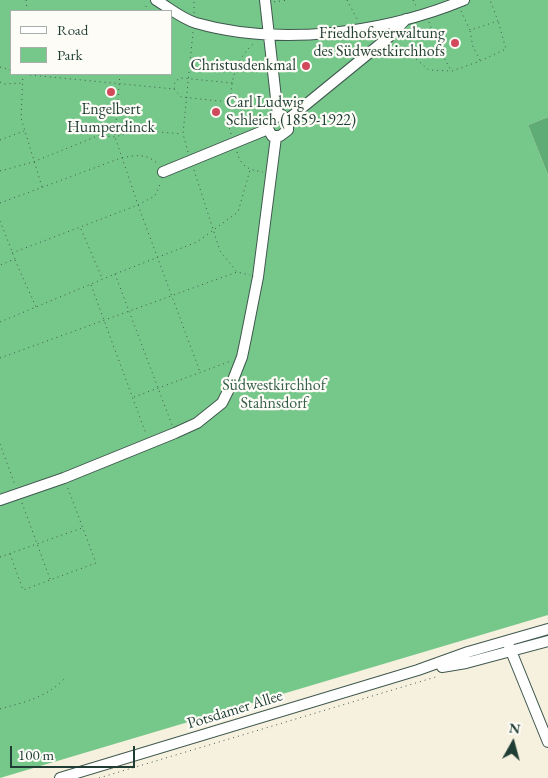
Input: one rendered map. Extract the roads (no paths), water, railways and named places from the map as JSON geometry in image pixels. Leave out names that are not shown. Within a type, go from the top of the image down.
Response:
[{"type":"street","points":[[156,0],[194,22],[267,34],[299,34],[362,29],[426,14],[461,2]]},
{"type":"street","points":[[163,172],[234,143],[272,133],[280,136],[286,133],[288,126],[283,118],[267,34],[266,2]]},
{"type":"street","points":[[0,500],[64,478],[175,433],[197,423],[222,403],[242,357],[258,277],[271,174],[272,133],[268,124],[273,118],[283,118],[390,36],[406,19]]},
{"type":"street","name":"Potsdamer Allee","points":[[60,778],[548,629]]},
{"type":"street","points":[[507,641],[548,742]]},
{"type":"street","name":"Potsdamer Allee","points":[[418,670],[466,663],[548,641]]},
{"type":"place","name":"Friedhofsverwaltung des Südwestkirchhofs","points":[[455,43]]},
{"type":"place","name":"Christusdenkmal","points":[[306,66]]},
{"type":"place","name":"Engelbert Humperdinck","points":[[111,92]]},
{"type":"place","name":"Carl Ludwig Schleich (1859-1922)","points":[[216,112]]},
{"type":"park label","name":"Südwestkirchhof Stahnsdorf","points":[[274,395]]}]
